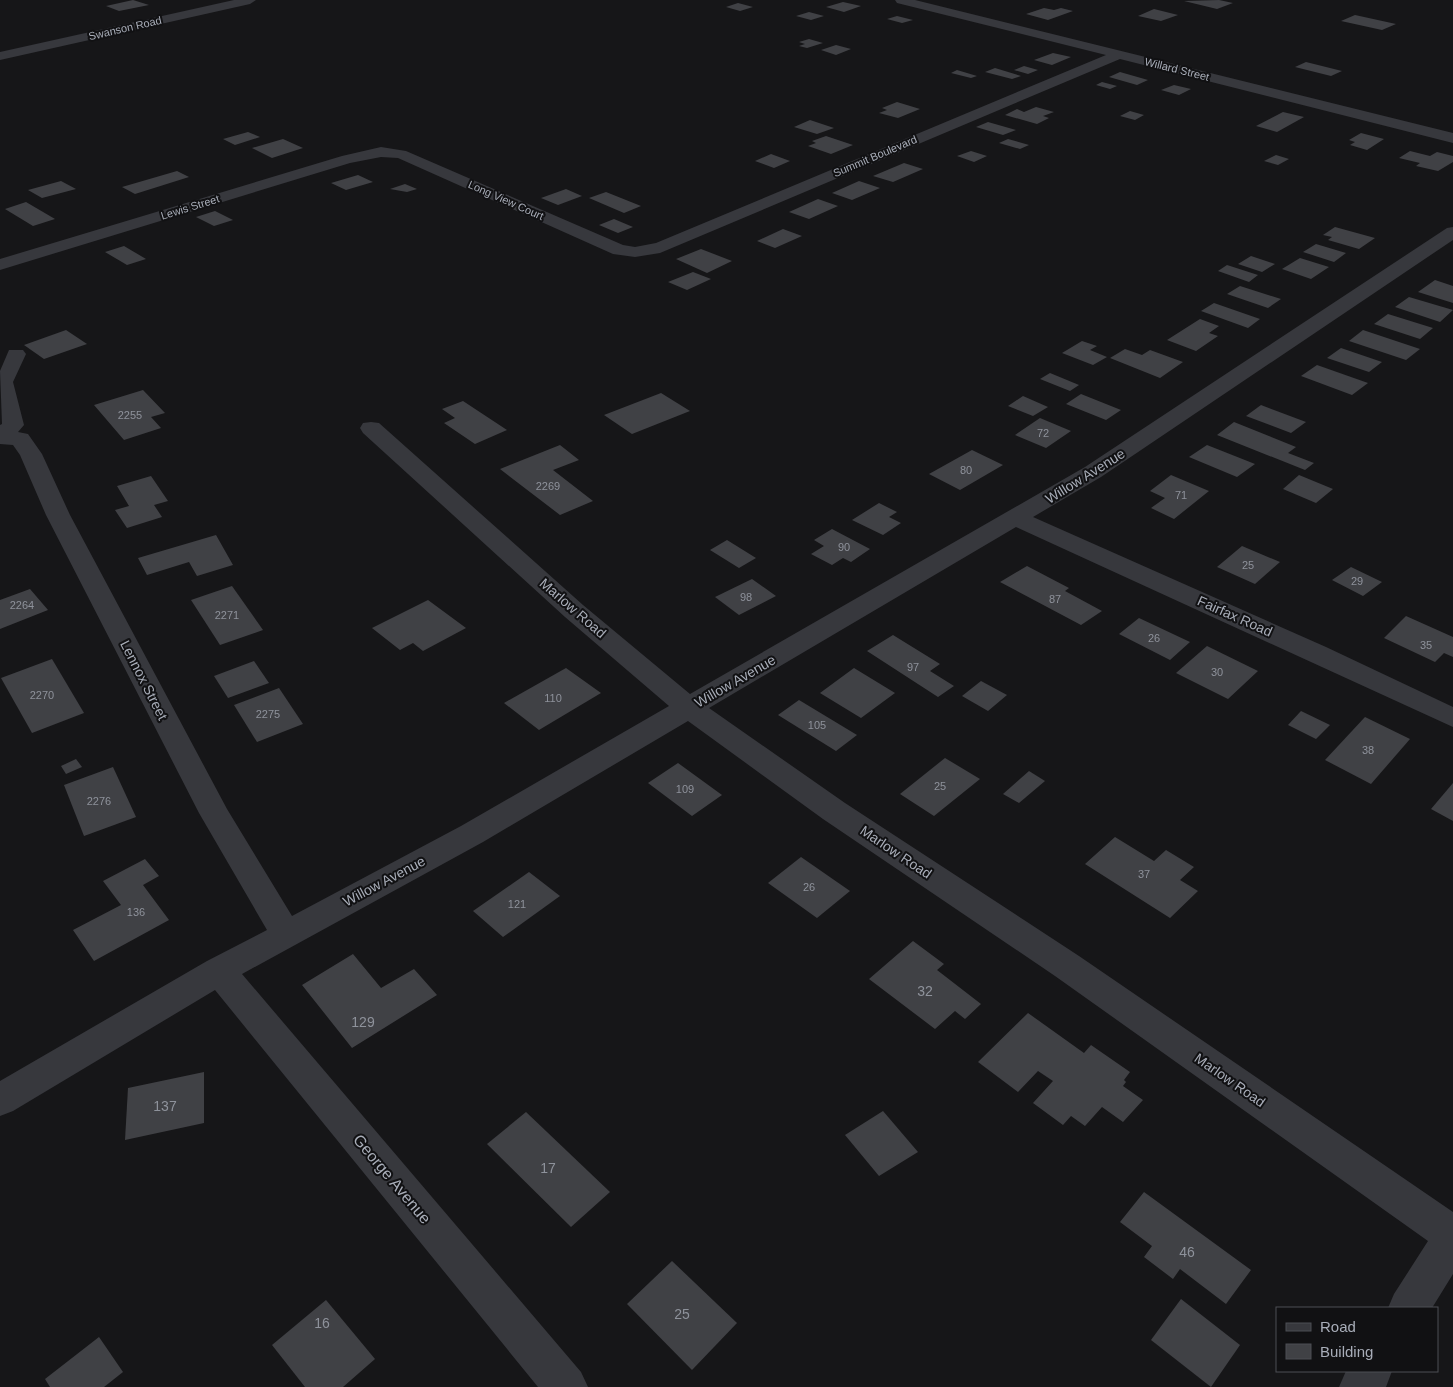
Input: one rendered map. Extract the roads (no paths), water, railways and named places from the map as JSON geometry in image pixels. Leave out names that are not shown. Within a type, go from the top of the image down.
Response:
[{"type":"street","name":"Swanson Road","points":[[0,56],[250,0]]},
{"type":"street","name":"Willard Street","points":[[901,0],[1453,138]]},
{"type":"street","name":"Summit Boulevard","points":[[630,252],[660,248],[1118,55]]},
{"type":"street","name":"Long View Court","points":[[381,152],[402,154],[619,250],[630,252]]},
{"type":"street","name":"Lewis Street","points":[[0,265],[347,159],[381,152]]},
{"type":"street","name":"Willow Avenue","points":[[0,1100],[218,971],[472,834],[1094,472],[1453,232]]},
{"type":"street","points":[[0,437],[13,425],[3,382],[10,371],[16,354]]},
{"type":"street","name":"Marlow Road","points":[[371,428],[574,611],[689,708],[834,810],[1067,966],[1453,1236]]},
{"type":"street","name":"Lennox Street","points":[[0,437],[20,439],[32,454],[58,515],[214,813],[286,934]]},
{"type":"street","name":"Fairfax Road","points":[[1016,518],[1317,653],[1453,718]]},
{"type":"street","name":"George Avenue","points":[[218,971],[566,1387]]},
{"type":"street","points":[[1410,1307],[1453,1236]]},
{"type":"street","points":[[1361,1387],[1370,1372]]}]
